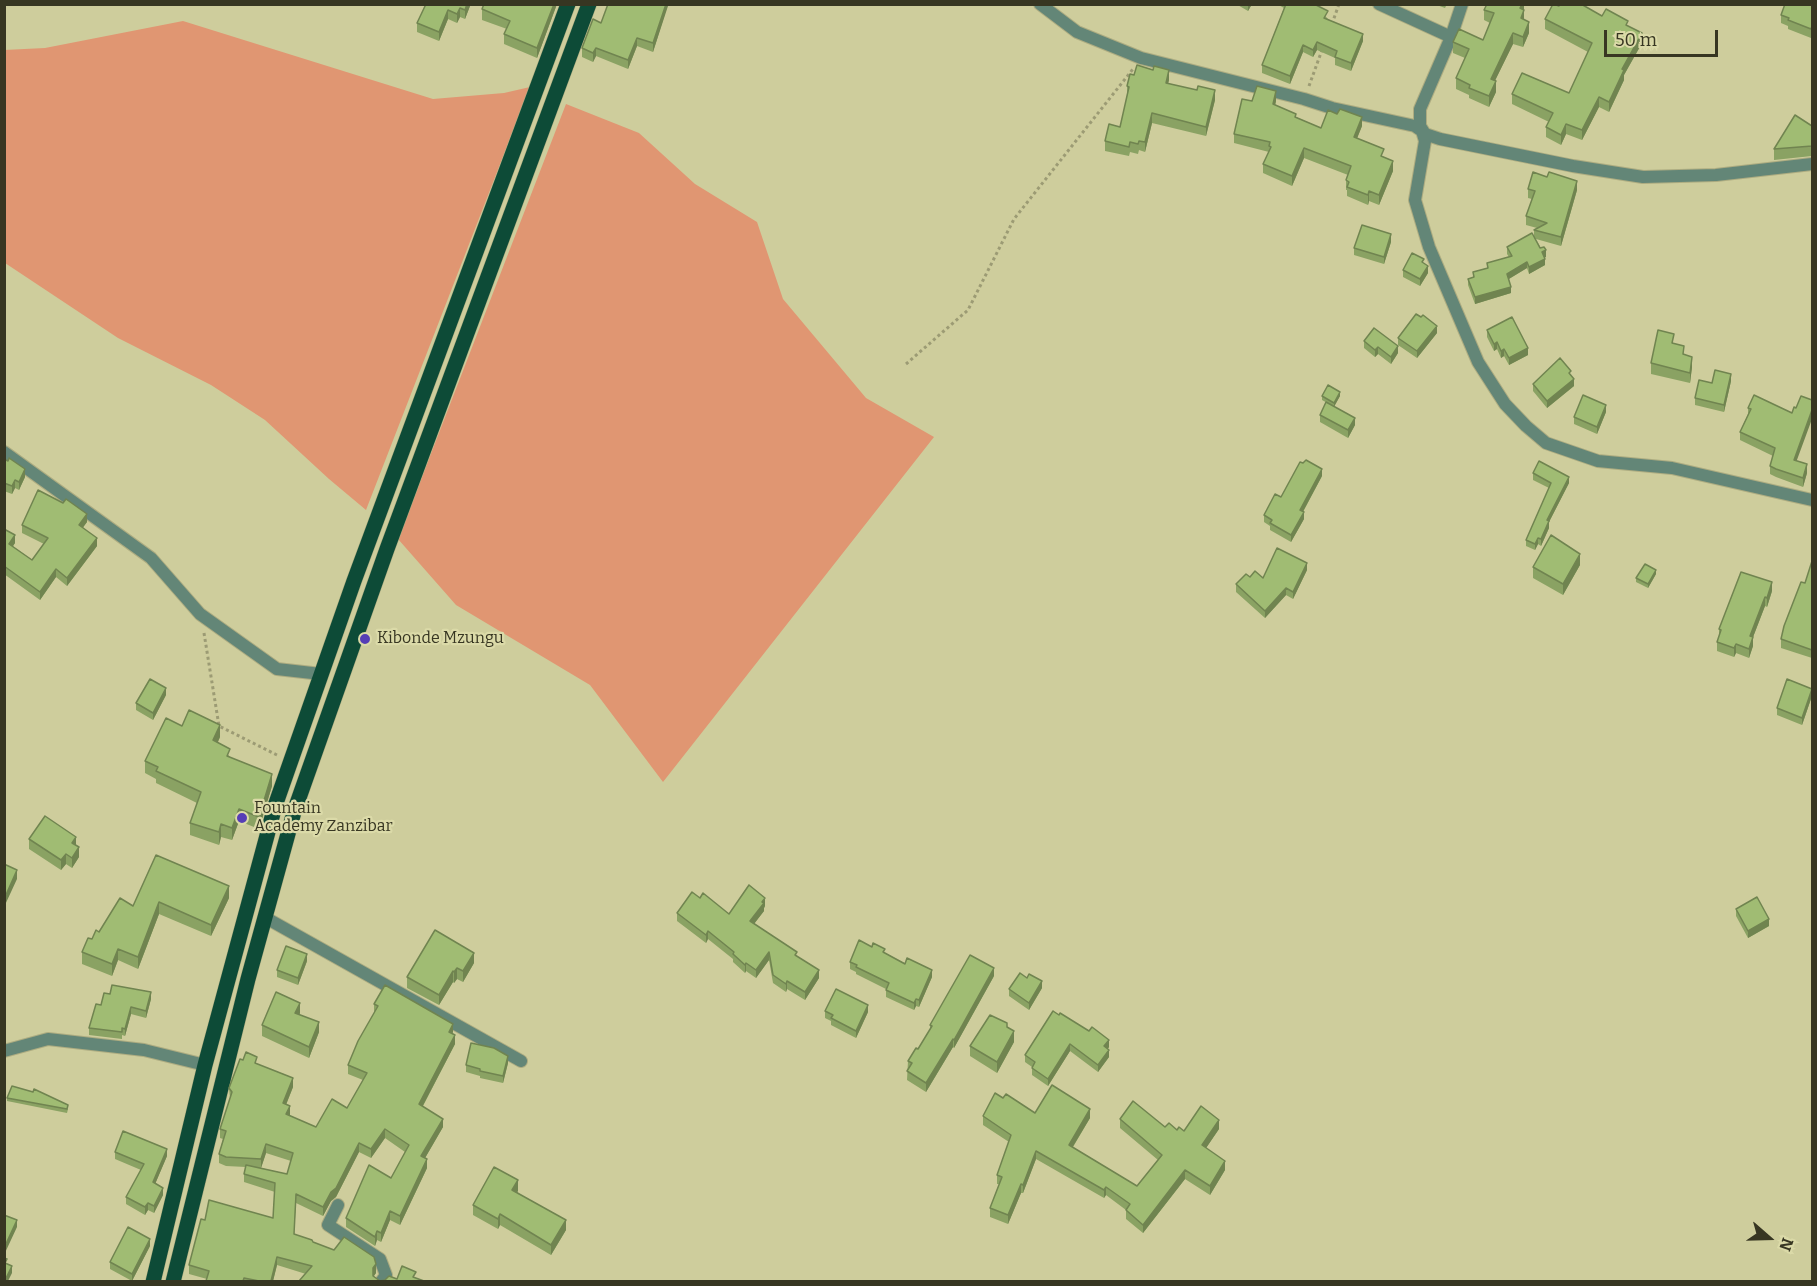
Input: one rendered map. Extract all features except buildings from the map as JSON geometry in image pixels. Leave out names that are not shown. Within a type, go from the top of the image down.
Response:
[{"type":"main road","points":[[153,1281],[205,1065],[275,806],[368,543],[568,4]]},
{"type":"main road","points":[[173,1281],[248,979],[294,812],[387,549],[589,4]]},
{"type":"street","points":[[1040,4],[1077,32],[1141,58],[1332,108],[1412,124],[1440,139],[1643,177],[1716,175],[1812,164]]},
{"type":"street","points":[[1379,4],[1451,37]]},
{"type":"street","points":[[1462,4],[1451,37],[1420,109],[1419,120],[1425,145],[1415,200],[1426,238],[1478,362],[1505,404],[1546,443],[1598,461],[1672,468],[1812,500]]},
{"type":"street","points":[[4,452],[151,558],[200,614],[277,669],[321,674]]},
{"type":"street","points":[[266,918],[521,1061]]},
{"type":"street","points":[[4,1051],[48,1039],[144,1050],[205,1065]]},
{"type":"street","points":[[338,1204],[328,1225],[380,1259],[386,1275],[381,1281]]},
{"type":"path","points":[[1332,26],[1340,4]]},
{"type":"path","points":[[1304,99],[1324,46]]},
{"type":"path","points":[[906,364],[968,310],[1014,219],[1141,58]]},
{"type":"path","points":[[200,614],[219,726],[290,761]]},
{"type":"shaded area","points":[[183,21],[433,99],[504,93],[530,87],[366,510],[265,420],[211,385],[118,338],[5,263],[4,50],[45,48]]},
{"type":"shaded area","name":"Kibonde Mzungu","points":[[566,104],[639,133],[695,184],[757,222],[783,299],[866,398],[934,437],[663,782],[590,685],[456,605],[398,539]]},
{"type":"place","name":"Kibonde Mzungu","points":[[365,639]]},
{"type":"place","name":"Fountain Academy Zanzibar","points":[[242,818]]}]
